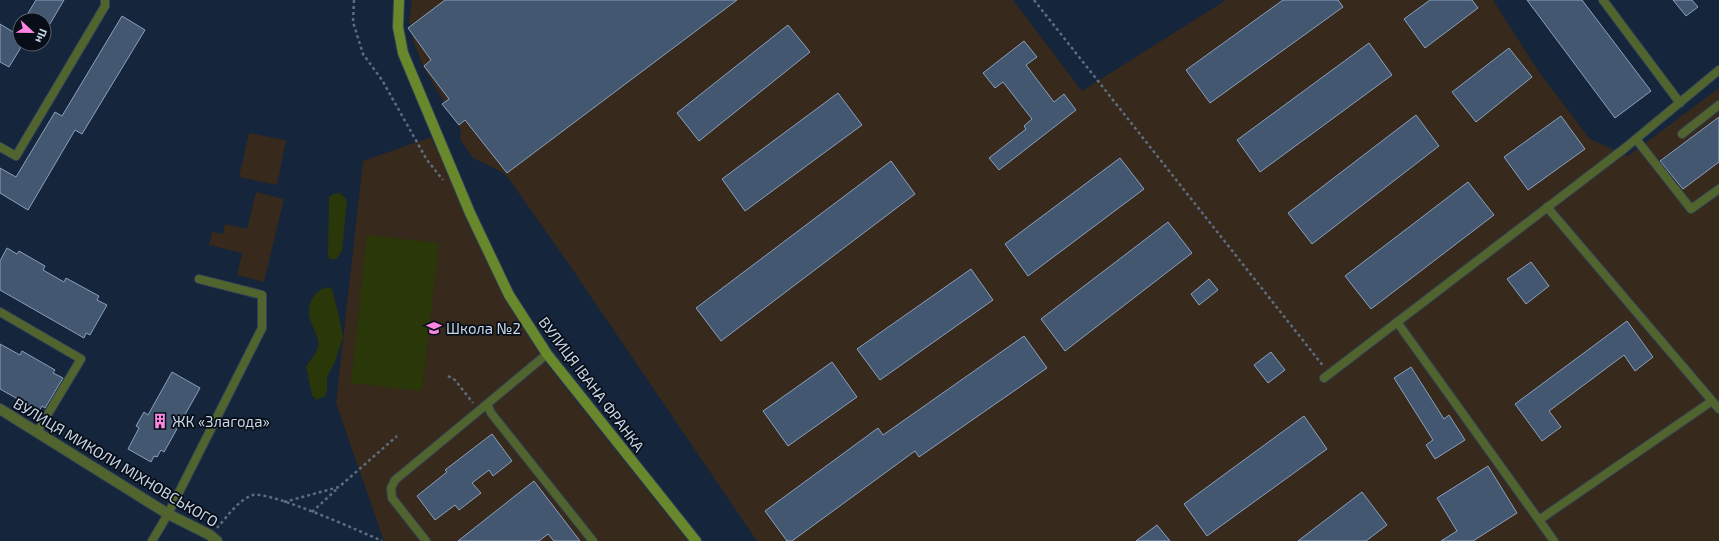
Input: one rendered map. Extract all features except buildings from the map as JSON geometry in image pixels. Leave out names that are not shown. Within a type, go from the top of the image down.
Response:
[{"type":"main road","name":"ВУЛИЦЯ ІВАНА ФРАНКА","points":[[399,0],[398,28],[403,54],[470,213],[509,295],[547,354],[696,541]]},
{"type":"street","name":"ВУЛИЦЯ МИКОЛИ МІХНОВСЬКОГО","points":[[0,409],[168,514],[213,538]]},
{"type":"lane","points":[[0,147],[16,156],[105,6],[105,0]]},
{"type":"lane","points":[[1603,0],[1680,103]]},
{"type":"lane","points":[[1327,376],[1636,139],[1719,70]]},
{"type":"lane","points":[[1682,134],[1719,105]]},
{"type":"lane","points":[[1636,139],[1690,209],[1719,189]]},
{"type":"lane","points":[[1547,207],[1719,409]]},
{"type":"lane","points":[[152,541],[168,514],[262,328],[262,295],[199,279]]},
{"type":"lane","points":[[0,312],[81,359],[36,432]]},
{"type":"lane","points":[[1397,322],[1554,541]]},
{"type":"lane","points":[[426,541],[392,498],[391,488],[395,480],[547,354]]},
{"type":"lane","points":[[1539,520],[1712,401]]},
{"type":"lane","points":[[487,404],[491,413],[592,541]]},
{"type":"path","points":[[354,0],[353,22],[363,54],[382,80],[426,160],[446,184]]},
{"type":"path","points":[[1034,0],[1327,376]]},
{"type":"path","points":[[448,376],[455,380],[479,410]]},
{"type":"path","points":[[312,512],[397,436]]},
{"type":"path","points":[[284,502],[339,487]]},
{"type":"path","points":[[213,538],[245,498],[255,495],[284,502],[312,512],[382,541]]},
{"type":"shaded area","points":[[412,0],[1013,0],[1082,91],[1226,0],[1493,0],[1539,72],[1590,139],[1628,156],[1719,88],[1719,541],[757,541],[564,257],[506,175],[473,158],[460,139],[461,130],[425,70],[414,43],[409,20]]},
{"type":"shaded area","points":[[249,133],[286,140],[277,185],[239,177]]},
{"type":"shaded area","name":"Школа №2","points":[[431,137],[504,298],[542,358],[688,541],[384,541],[336,403],[363,161]]},
{"type":"shaded area","points":[[256,192],[284,199],[264,282],[237,275],[242,253],[209,245],[212,232],[223,234],[225,224],[247,229]]},
{"type":"green space","points":[[340,193],[347,200],[342,251],[336,259],[329,259],[329,197],[333,194]]},
{"type":"green space","points":[[367,235],[439,243],[422,391],[351,383]]},
{"type":"green space","points":[[327,287],[332,289],[343,337],[335,362],[327,377],[327,390],[325,396],[317,400],[312,395],[306,367],[318,348],[317,338],[309,316],[309,306],[317,292]]},
{"type":"place","name":"Школа №2","points":[[434,328]]},
{"type":"place","name":"ЖК «Злагода»","points":[[160,421]]}]
